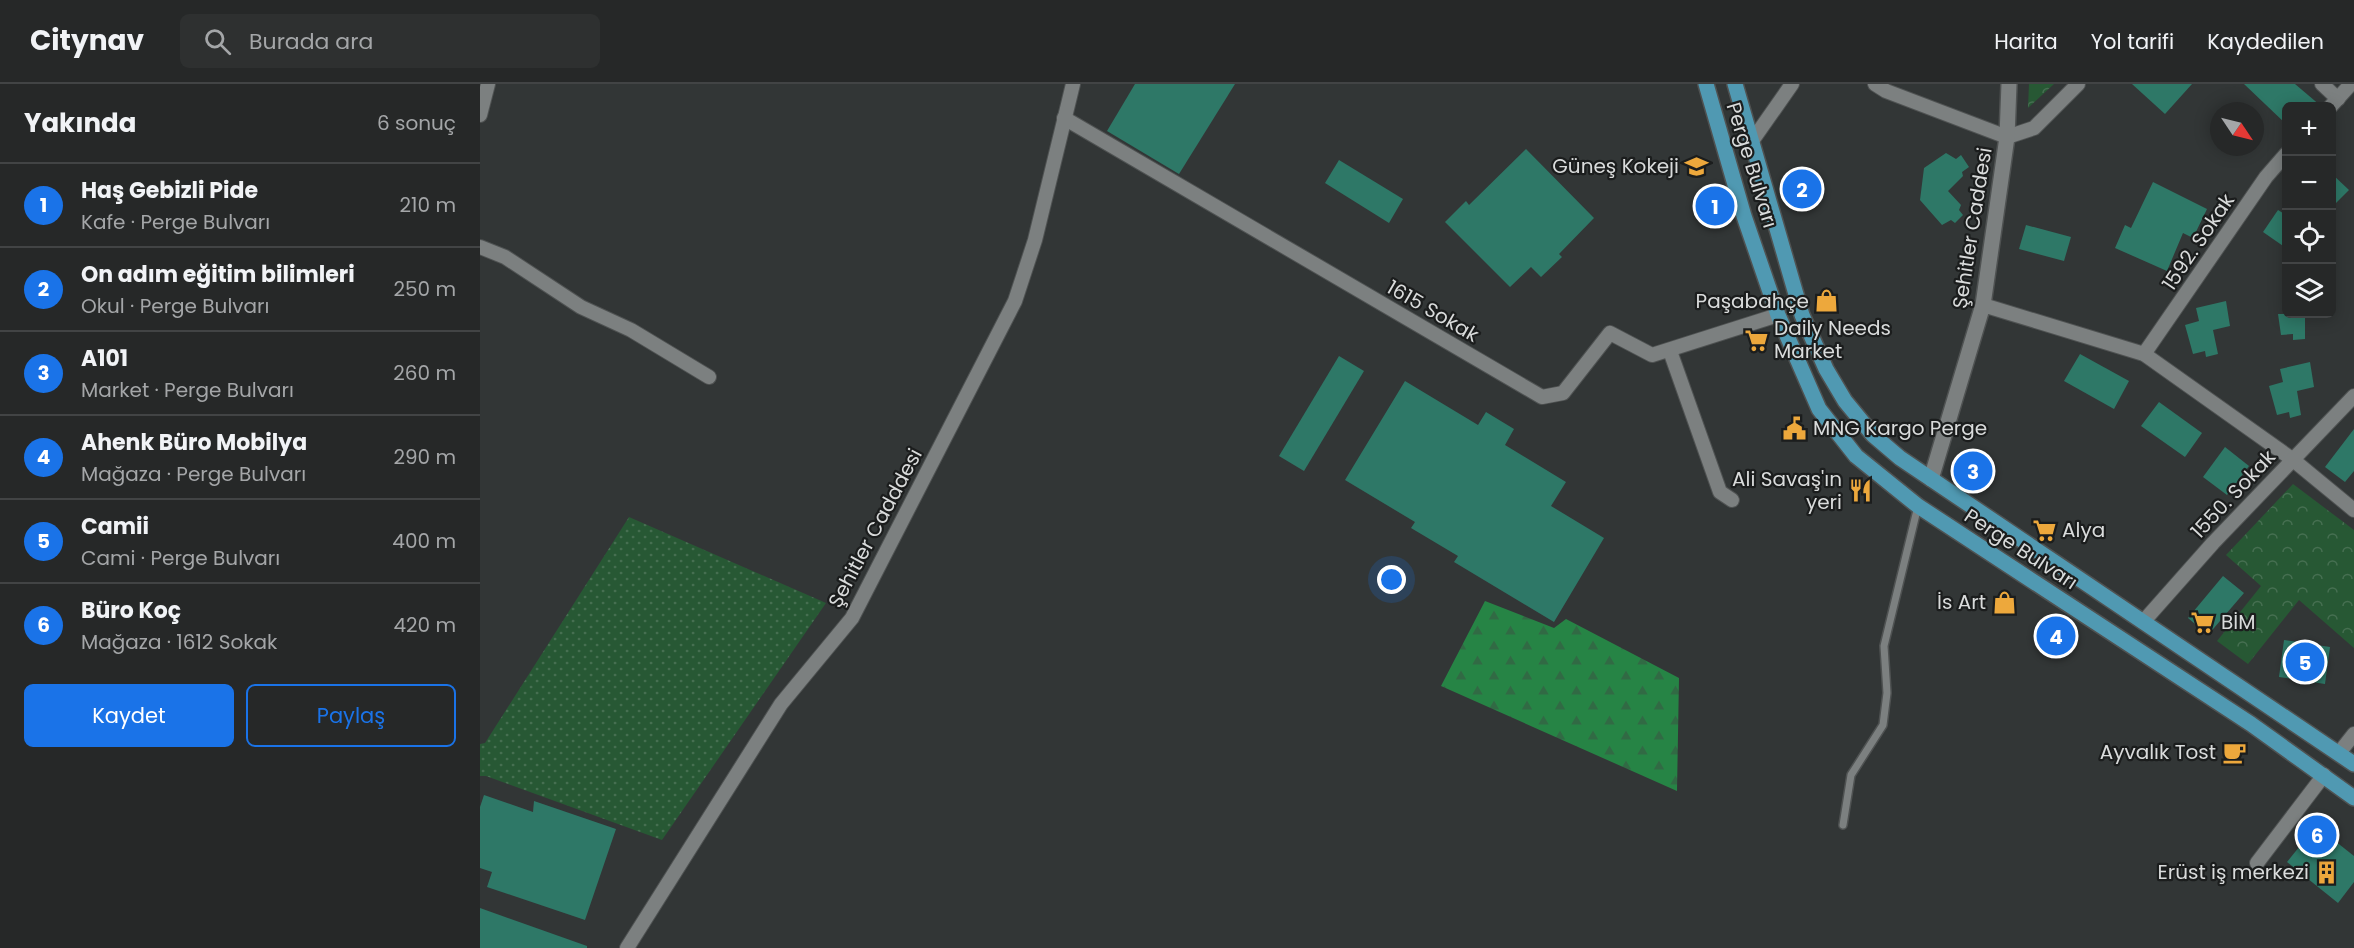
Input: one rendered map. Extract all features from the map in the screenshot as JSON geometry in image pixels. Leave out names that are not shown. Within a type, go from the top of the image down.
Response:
[{"type":"main road","name":"Perge Bulvarı","points":[[1706,84],[1744,216],[1778,315],[1819,409],[1856,456],[1917,506],[2251,724],[2354,798]]},
{"type":"main road","name":"Perge Bulvarı","points":[[1735,84],[1802,315],[1826,369],[1845,401],[1873,435],[1900,458],[2354,764]]},
{"type":"street","points":[[480,115],[488,84]]},
{"type":"street","name":"Şehitler Cadddesi","points":[[627,948],[780,704],[852,618],[1015,301],[1035,240],[1073,84]]},
{"type":"street","points":[[1752,141],[1792,84]]},
{"type":"street","points":[[1875,84],[1886,91],[2007,136],[2034,128],[2078,84]]},
{"type":"street","name":"Şehitler Caddesi","points":[[1932,479],[1983,305],[2007,136],[2009,84]]},
{"type":"street","points":[[2322,84],[2333,102]]},
{"type":"street","points":[[2335,102],[2351,84]]},
{"type":"street","name":"1615 Sokak","points":[[1064,118],[1542,397],[1563,393],[1610,333],[1652,355],[1778,315]]},
{"type":"street","name":"1592. Sokak","points":[[2144,354],[2266,177],[2284,156]]},
{"type":"street","points":[[480,247],[505,257],[581,307],[632,330],[709,376]]},
{"type":"street","points":[[1983,305],[2144,354],[2292,459],[2354,510]]},
{"type":"street","points":[[1670,351],[1720,492],[1732,500]]},
{"type":"street","name":"1550. Sokak","points":[[2143,622],[2213,543],[2354,396]]},
{"type":"street","points":[[2339,753],[2354,734]]},
{"type":"street","points":[[2257,863],[2324,775]]},
{"type":"lane","points":[[1843,825],[1851,776],[1882,725],[1887,693],[1884,646],[1917,506]]},
{"type":"green space","points":[[2029,84],[2054,84],[2028,108]]},
{"type":"green space","points":[[2293,484],[2354,530],[2354,648],[2299,600],[2248,664],[2217,641],[2261,586],[2226,555]]},
{"type":"green space","points":[[629,517],[826,603],[662,840],[486,776],[480,776],[480,744],[485,743]]},
{"type":"green space","points":[[1485,601],[1554,628],[1566,619],[1679,678],[1677,791],[1441,686]]},
{"type":"building","points":[[1135,84],[1235,84],[1179,174],[1107,131]]},
{"type":"building","points":[[2132,84],[2192,84],[2165,114]]},
{"type":"building","points":[[2244,84],[2295,84],[2316,102],[2282,102],[2282,120]]},
{"type":"building","points":[[1526,149],[1594,218],[1559,254],[1562,257],[1541,277],[1531,267],[1510,287],[1445,222],[1466,201],[1469,205]]},
{"type":"building","points":[[1946,153],[1956,159],[1961,155],[1969,167],[1962,172],[1963,176],[1948,191],[1961,205],[1959,210],[1963,215],[1955,223],[1951,220],[1942,225],[1920,200],[1924,168]]},
{"type":"building","points":[[1339,160],[1403,199],[1389,223],[1325,183]]},
{"type":"building","points":[[2336,178],[2349,190],[2336,203]]},
{"type":"building","points":[[2153,182],[2207,209],[2193,238],[2183,233],[2167,271],[2115,248],[2125,225],[2131,228]]},
{"type":"building","points":[[2278,210],[2282,212],[2282,245],[2263,232]]},
{"type":"building","points":[[2026,225],[2071,237],[2064,261],[2019,249]]},
{"type":"building","points":[[2226,301],[2230,326],[2213,330],[2218,354],[2206,357],[2205,351],[2193,354],[2185,325],[2199,321],[2196,308]]},
{"type":"building","points":[[2278,314],[2282,314],[2282,318],[2305,318],[2305,339],[2293,340],[2293,334],[2281,335]]},
{"type":"building","points":[[2080,354],[2129,381],[2114,409],[2064,381]]},
{"type":"building","points":[[1339,356],[1364,371],[1304,471],[1279,456]]},
{"type":"building","points":[[2310,362],[2314,387],[2297,391],[2301,415],[2290,418],[2289,412],[2277,415],[2269,386],[2283,382],[2280,369]]},
{"type":"building","points":[[1405,381],[1478,425],[1486,412],[1514,429],[1505,445],[1566,482],[1551,506],[1604,538],[1554,622],[1454,562],[1458,556],[1411,528],[1415,522],[1345,480]]},
{"type":"building","points":[[2159,402],[2202,433],[2185,457],[2141,426]]},
{"type":"building","points":[[2354,429],[2354,471],[2345,482],[2325,467]]},
{"type":"building","points":[[2225,447],[2249,466],[2227,495],[2203,477]]},
{"type":"building","points":[[2223,576],[2244,593],[2208,635],[2188,618]]},
{"type":"building","points":[[2284,640],[2330,647],[2325,684],[2279,677]]},
{"type":"building","points":[[484,795],[533,812],[534,801],[616,829],[585,920],[487,887],[492,872],[480,868],[480,807]]},
{"type":"building","name":"Erüst iş merkezi","points":[[2316,826],[2354,856],[2354,882],[2338,903],[2287,862]]},
{"type":"building","points":[[480,908],[587,946],[587,948],[480,948]]},
{"type":"place","name":"Güneş Kokeji","points":[[1697,166]]},
{"type":"place","name":"On adım eğitim bilimleri","points":[[1802,189]]},
{"type":"place","name":"Haş Gebizli Pide","points":[[1715,206]]},
{"type":"place","name":"Paşabahçe","points":[[1827,301]]},
{"type":"place","name":"Daily Needs Market","points":[[1756,340]]},
{"type":"place","name":"MNG Kargo Perge","points":[[1795,428]]},
{"type":"place","name":"A101","points":[[1973,471]]},
{"type":"place","name":"Ali Savaş'ın yeri","points":[[1860,491]]},
{"type":"place","name":"Alya","points":[[2044,530]]},
{"type":"place","name":"İs Art","points":[[2004,602]]},
{"type":"place","name":"BİM","points":[[2203,622]]},
{"type":"place","name":"Ahenk Büro Mobilya","points":[[2056,636]]},
{"type":"place","name":"Camii","points":[[2305,662]]},
{"type":"place","name":"Ayvalık Tost","points":[[2234,752]]},
{"type":"place","name":"Büro Koç","points":[[2317,835]]},
{"type":"place","name":"Erüst iş merkezi","points":[[2327,872]]}]
